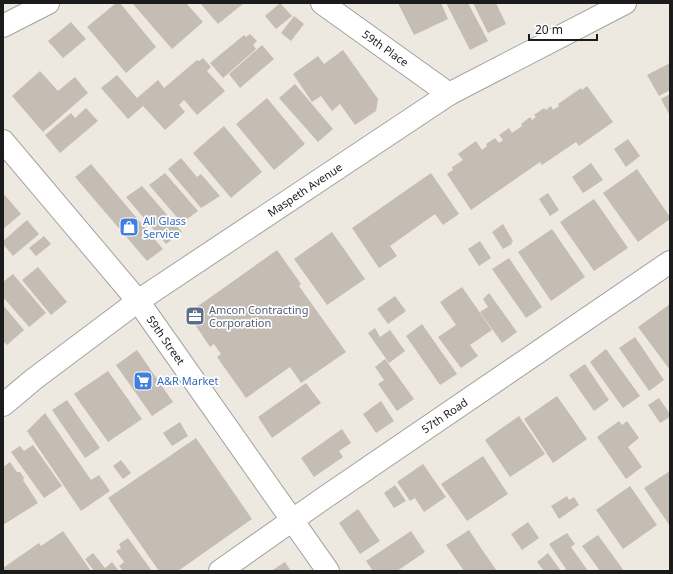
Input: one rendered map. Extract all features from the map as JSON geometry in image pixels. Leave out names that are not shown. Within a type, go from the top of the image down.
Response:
[{"type":"street","points":[[3,26],[48,3]]},
{"type":"street","name":"59th Place","points":[[322,3],[449,94]]},
{"type":"street","name":"Maspeth Avenue","points":[[3,405],[34,379],[138,301],[449,94],[625,3]]},
{"type":"street","name":"59th Street","points":[[3,140],[138,301],[328,571]]},
{"type":"street","name":"57th Road","points":[[220,571],[670,262]]},
{"type":"building","points":[[116,3],[120,3],[156,47],[126,73],[87,27]]},
{"type":"building","points":[[186,3],[203,22],[172,49],[133,4]]},
{"type":"building","points":[[200,3],[244,3],[218,24]]},
{"type":"building","points":[[280,3],[292,16],[276,29],[265,16]]},
{"type":"building","points":[[398,3],[441,3],[448,19],[414,35]]},
{"type":"building","points":[[446,3],[468,3],[488,41],[470,50]]},
{"type":"building","points":[[473,3],[496,3],[506,24],[488,33]]},
{"type":"building","points":[[294,16],[304,24],[291,41],[281,33]]},
{"type":"building","points":[[71,22],[86,39],[63,58],[48,41]]},
{"type":"building","points":[[250,34],[257,41],[253,45],[256,49],[223,78],[210,63],[244,35],[246,37]]},
{"type":"building","points":[[262,45],[274,59],[240,88],[229,74]]},
{"type":"building","points":[[343,50],[378,99],[376,111],[355,125],[340,104],[332,111],[321,96],[312,102],[293,74],[318,56],[324,64]]},
{"type":"building","points":[[203,58],[211,67],[207,71],[225,91],[197,115],[184,100],[179,105],[185,112],[165,130],[143,106],[128,119],[101,88],[117,75],[137,98],[158,80],[164,88],[197,60],[199,61]]},
{"type":"building","points":[[670,63],[670,90],[659,96],[647,75]]},
{"type":"building","points":[[40,71],[58,91],[75,77],[88,93],[43,132],[12,96]]},
{"type":"building","points":[[295,84],[333,129],[318,142],[279,98]]},
{"type":"building","points":[[587,86],[613,122],[579,146],[576,142],[542,165],[540,162],[471,210],[447,174],[453,170],[452,167],[463,160],[458,154],[476,141],[482,150],[487,146],[486,144],[495,138],[499,143],[503,140],[499,135],[509,128],[512,133],[522,126],[521,124],[530,117],[532,120],[536,117],[534,115],[544,108],[546,110],[551,106],[553,110],[559,106],[558,104],[581,88],[582,90]]},
{"type":"building","points":[[670,94],[670,116],[661,99]]},
{"type":"building","points":[[267,98],[305,144],[274,170],[236,124]]},
{"type":"building","points":[[86,108],[98,121],[60,153],[45,135],[71,113],[75,118]]},
{"type":"building","points":[[224,126],[262,172],[231,198],[193,153]]},
{"type":"building","points":[[628,139],[640,156],[626,167],[614,149]]},
{"type":"building","points":[[181,158],[197,177],[201,174],[220,196],[201,208],[168,169]]},
{"type":"building","points":[[591,163],[603,180],[583,193],[572,177]]},
{"type":"building","points":[[91,164],[163,249],[147,261],[75,177]]},
{"type":"building","points":[[637,169],[670,217],[670,219],[638,242],[603,193]]},
{"type":"building","points":[[165,173],[198,211],[182,223],[149,185]]},
{"type":"building","points":[[431,173],[459,214],[443,225],[435,214],[390,246],[397,256],[379,268],[352,228]]},
{"type":"building","points":[[142,186],[182,232],[166,244],[126,197]]},
{"type":"building","points":[[3,193],[21,214],[3,229]]},
{"type":"building","points":[[548,193],[559,210],[550,216],[539,199]]},
{"type":"building","points":[[594,199],[628,248],[594,271],[560,222]]},
{"type":"building","points":[[27,220],[39,234],[13,256],[3,244],[3,241]]},
{"type":"building","points":[[503,224],[513,241],[511,242],[512,244],[503,249],[492,232]]},
{"type":"building","points":[[552,229],[585,277],[551,301],[518,252]]},
{"type":"building","points":[[332,232],[365,279],[327,305],[294,259]]},
{"type":"building","points":[[44,236],[51,244],[36,256],[29,248]]},
{"type":"building","points":[[480,241],[491,258],[479,266],[468,249]]},
{"type":"building","points":[[277,250],[301,284],[299,286],[346,352],[301,383],[290,367],[246,398],[217,357],[221,354],[214,344],[210,347],[190,317],[191,311]]},
{"type":"building","points":[[509,258],[542,307],[526,318],[492,269]]},
{"type":"building","points":[[38,267],[67,302],[51,315],[22,280]]},
{"type":"building","points":[[13,274],[46,313],[29,327],[3,297],[3,282]]},
{"type":"building","points":[[462,287],[492,330],[470,345],[478,356],[461,368],[438,337],[456,325],[440,302]]},
{"type":"building","points":[[489,293],[517,332],[502,343],[480,312],[488,307],[483,299]]},
{"type":"building","points":[[395,296],[406,311],[388,324],[377,309]]},
{"type":"building","points":[[670,304],[670,370],[638,327]]},
{"type":"building","points":[[3,305],[24,330],[7,345],[3,341]]},
{"type":"building","points":[[422,324],[457,374],[440,385],[406,336]]},
{"type":"building","points":[[375,328],[380,337],[390,330],[405,351],[389,363],[368,333]]},
{"type":"building","points":[[635,337],[664,380],[649,391],[619,348]]},
{"type":"building","points":[[606,349],[640,396],[623,408],[590,362]]},
{"type":"building","points":[[137,350],[173,402],[152,416],[116,365]]},
{"type":"building","points":[[385,359],[414,399],[397,411],[378,384],[384,380],[375,367]]},
{"type":"building","points":[[585,364],[609,400],[594,411],[569,375]]},
{"type":"building","points":[[108,371],[142,419],[108,442],[74,394]]},
{"type":"building","points":[[306,383],[321,403],[272,438],[258,417]]},
{"type":"building","points":[[557,396],[587,439],[553,463],[524,419]]},
{"type":"building","points":[[659,398],[670,414],[670,417],[660,423],[648,405]]},
{"type":"building","points":[[67,400],[100,448],[85,458],[52,410]]},
{"type":"building","points":[[381,401],[394,421],[376,433],[363,414]]},
{"type":"building","points":[[45,413],[91,480],[99,475],[110,491],[81,511],[27,431]]},
{"type":"building","points":[[519,416],[545,454],[510,477],[485,440]]},
{"type":"building","points":[[619,421],[622,425],[627,421],[639,438],[628,447],[642,467],[626,479],[597,437]]},
{"type":"building","points":[[180,422],[188,436],[172,446],[163,433]]},
{"type":"building","points":[[342,429],[351,443],[339,451],[343,457],[314,477],[301,458]]},
{"type":"building","points":[[196,438],[252,519],[178,571],[159,571],[108,498]]},
{"type":"building","points":[[33,445],[62,486],[44,498],[11,452],[20,446],[24,451]]},
{"type":"building","points":[[483,456],[508,494],[467,521],[441,484]]},
{"type":"building","points":[[121,460],[131,473],[123,479],[113,466]]},
{"type":"building","points":[[10,462],[17,472],[20,472],[24,478],[23,480],[38,503],[3,525],[3,467]]},
{"type":"building","points":[[423,464],[446,497],[424,512],[415,498],[410,501],[397,482]]},
{"type":"building","points":[[670,471],[670,526],[644,488]]},
{"type":"building","points":[[395,485],[406,501],[394,508],[384,493]]},
{"type":"building","points":[[630,486],[657,525],[623,549],[596,510]]},
{"type":"building","points":[[567,496],[569,500],[574,497],[579,505],[559,519],[551,506]]},
{"type":"building","points":[[358,509],[380,541],[360,554],[339,523]]},
{"type":"building","points":[[528,522],[539,538],[522,550],[511,534]]},
{"type":"building","points":[[469,530],[497,571],[464,571],[446,545]]},
{"type":"building","points":[[63,531],[91,571],[3,571],[3,568],[39,543],[41,546]]},
{"type":"building","points":[[411,531],[425,552],[397,571],[373,571],[366,561]]},
{"type":"building","points":[[567,533],[575,544],[571,547],[588,571],[562,571],[566,569],[549,544]]},
{"type":"building","points":[[598,535],[624,571],[600,571],[582,546]]},
{"type":"building","points":[[128,538],[152,571],[123,571],[119,566],[124,562],[116,551],[121,548],[119,544]]},
{"type":"building","points":[[93,553],[105,568],[112,562],[119,571],[94,571],[85,559]]},
{"type":"building","points":[[548,553],[561,571],[544,571],[537,562]]},
{"type":"building","points":[[285,562],[291,571],[271,571]]},
{"type":"place","name":"All Glass Service","points":[[129,227]]},
{"type":"place","name":"Amcon Contracting Corporation","points":[[195,316]]},
{"type":"place","name":"A&R Market","points":[[143,381]]}]
